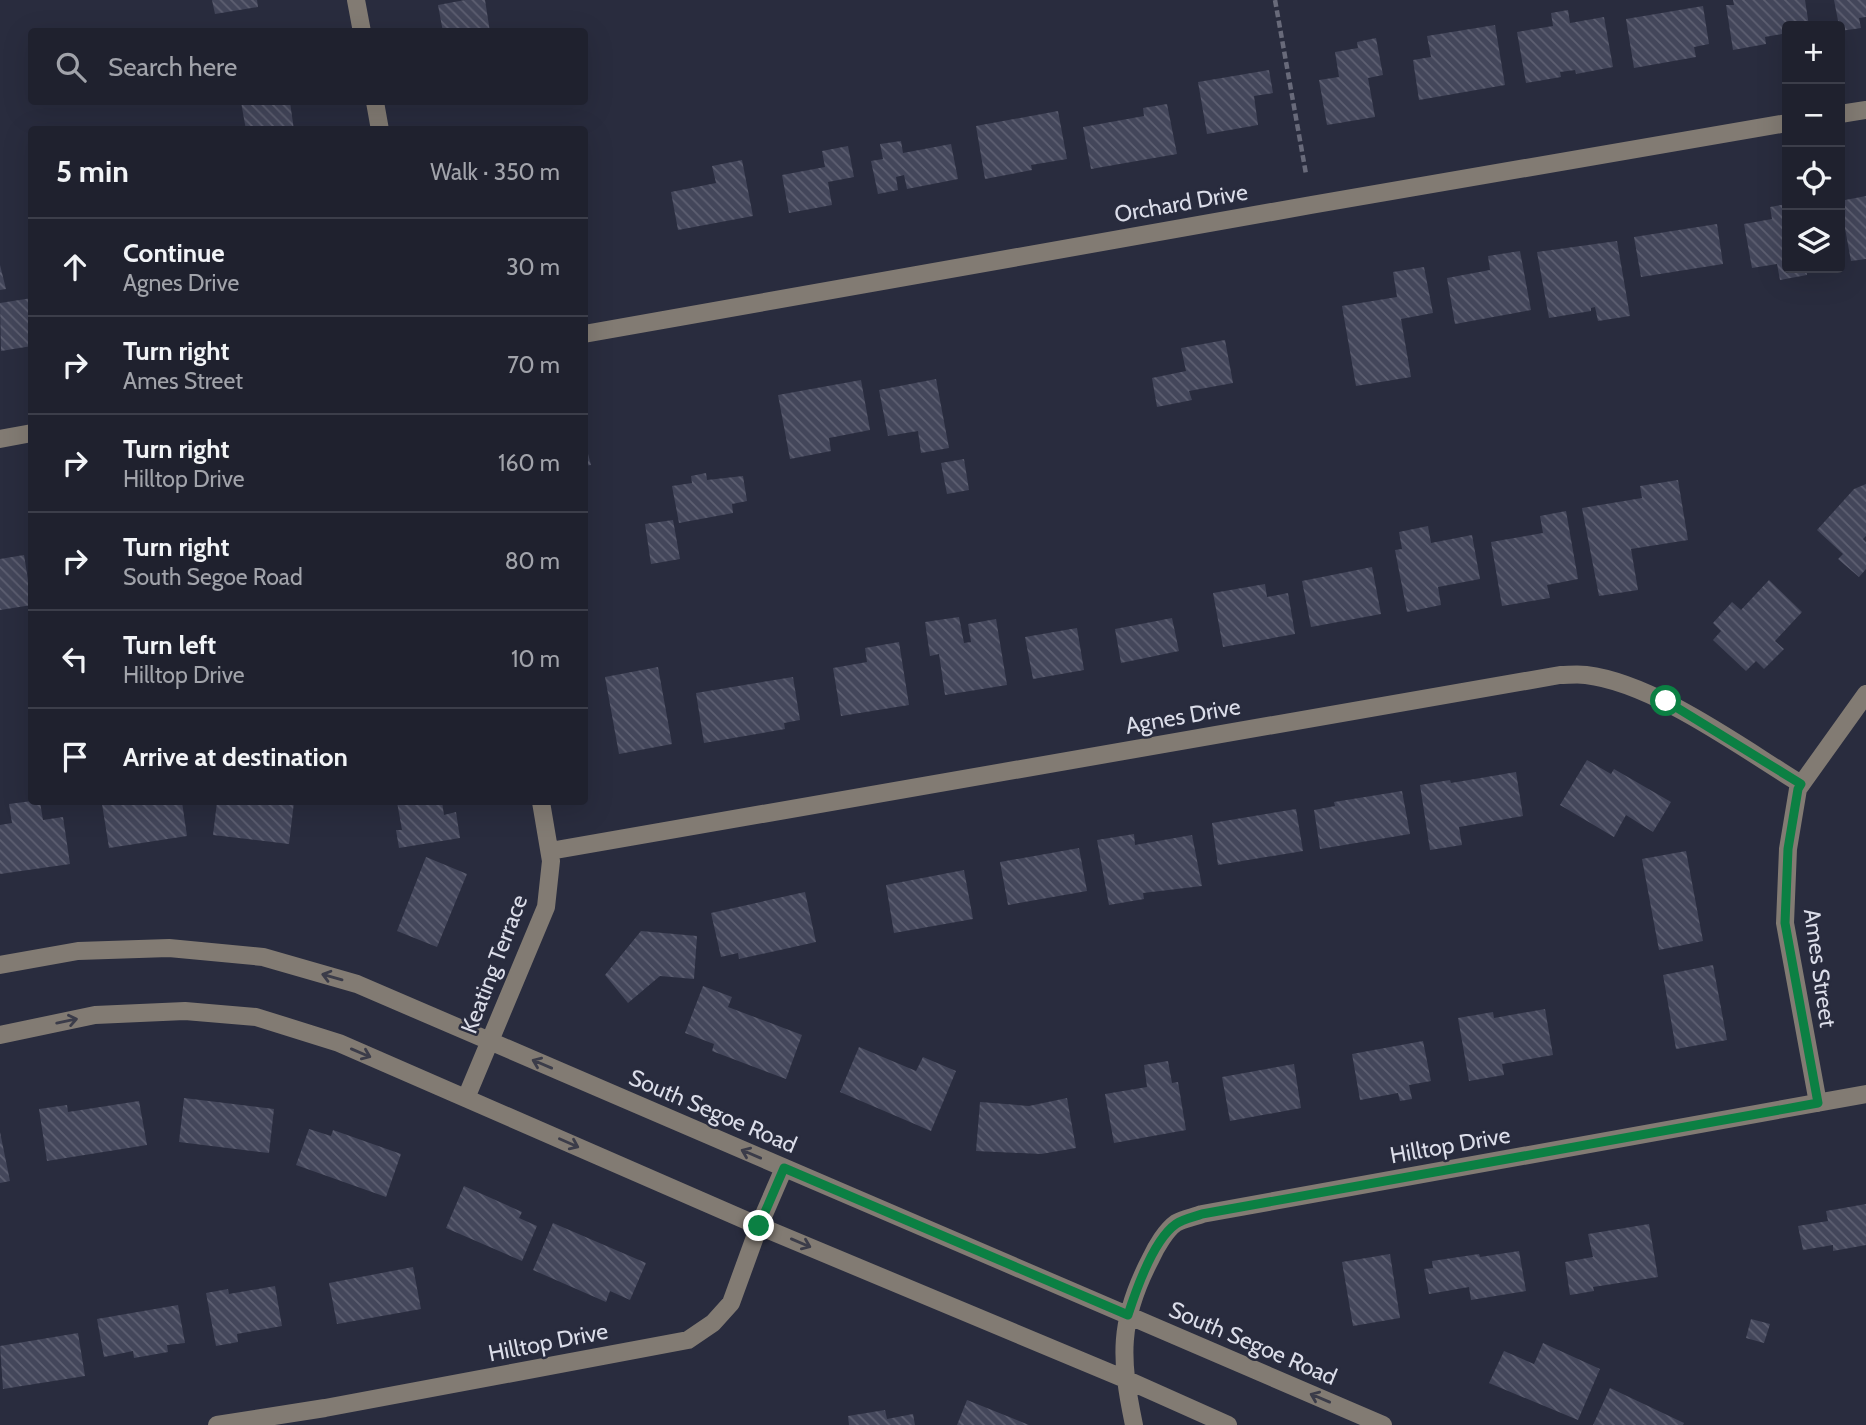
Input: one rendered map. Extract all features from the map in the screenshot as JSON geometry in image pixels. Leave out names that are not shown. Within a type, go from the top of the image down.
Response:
[{"type":"street","points":[[356,0],[361,28]]},
{"type":"street","points":[[376,105],[379,126]]},
{"type":"street","points":[[1845,113],[1866,110]]},
{"type":"street","name":"Orchard Drive","points":[[588,333],[1782,124]]},
{"type":"street","points":[[0,439],[28,434]]},
{"type":"street","name":"Agnes Drive","points":[[550,851],[1560,675],[1586,675],[1609,680],[1666,701],[1801,784]]},
{"type":"street","name":"Ames Street","points":[[1818,1103],[1785,923],[1788,849],[1798,789],[1866,694]]},
{"type":"street","name":"Keating Terrace","points":[[466,1098],[546,907],[550,851],[542,805]]},
{"type":"street","name":"South Segoe Road","points":[[0,965],[78,951],[156,948],[263,957],[357,984],[1383,1425]]},
{"type":"street","points":[[0,1035],[95,1015],[185,1011],[256,1017],[338,1043],[759,1226],[1125,1379],[1228,1425]]},
{"type":"street","name":"Hilltop Drive","points":[[1134,1425],[1125,1379],[1124,1345],[1128,1315],[1140,1279],[1155,1249],[1175,1224],[1202,1214],[1866,1094]]},
{"type":"street","name":"Hilltop Drive","points":[[217,1425],[325,1408],[688,1340],[713,1323],[731,1303],[784,1168]]},
{"type":"path","points":[[1275,0],[1306,174]]},
{"type":"building","points":[[212,0],[257,0],[258,7],[215,14]]},
{"type":"building","points":[[465,0],[485,0],[489,28],[442,28],[438,5]]},
{"type":"building","points":[[1733,0],[1805,0],[1808,21],[1782,21],[1782,34],[1765,37],[1766,44],[1733,50],[1726,5],[1734,5]]},
{"type":"building","points":[[1834,0],[1866,0],[1866,17],[1859,18],[1861,28],[1845,30],[1845,21],[1838,21]]},
{"type":"building","points":[[1703,6],[1709,44],[1694,47],[1696,57],[1634,68],[1626,19]]},
{"type":"building","points":[[1568,10],[1570,23],[1604,17],[1613,67],[1576,74],[1575,70],[1560,72],[1561,77],[1526,83],[1517,32],[1553,26],[1551,13]]},
{"type":"building","points":[[1495,25],[1505,85],[1419,100],[1413,60],[1431,57],[1427,36]]},
{"type":"building","points":[[1376,38],[1383,75],[1368,78],[1375,117],[1327,125],[1319,80],[1339,77],[1335,52],[1358,48],[1357,42]]},
{"type":"building","points":[[1269,70],[1273,93],[1254,96],[1258,125],[1207,134],[1198,82]]},
{"type":"building","points":[[1167,104],[1177,154],[1091,169],[1083,127],[1144,116],[1143,108]]},
{"type":"building","points":[[242,105],[290,105],[293,126],[245,126]]},
{"type":"building","points":[[1058,111],[1067,159],[1031,165],[1032,170],[985,179],[976,126]]},
{"type":"building","points":[[901,141],[903,153],[951,144],[958,179],[907,189],[904,175],[896,177],[898,190],[878,194],[871,161],[883,159],[880,144]]},
{"type":"building","points":[[848,146],[854,177],[828,182],[832,205],[789,213],[782,175],[825,167],[822,151]]},
{"type":"building","points":[[742,160],[753,216],[678,230],[671,192],[716,183],[712,166]]},
{"type":"building","points":[[1866,196],[1866,259],[1851,261],[1845,228],[1845,200]]},
{"type":"building","points":[[1782,205],[1782,273],[1807,275],[1780,280],[1777,264],[1752,268],[1744,224],[1772,219],[1770,207]]},
{"type":"building","points":[[1717,224],[1723,264],[1641,277],[1634,237]]},
{"type":"building","points":[[1617,241],[1630,316],[1598,321],[1595,307],[1591,308],[1591,311],[1549,318],[1537,252]]},
{"type":"building","points":[[1520,251],[1531,310],[1455,324],[1447,278],[1490,270],[1488,256]]},
{"type":"building","points":[[0,265],[6,289],[0,290]]},
{"type":"building","points":[[1424,267],[1433,313],[1401,319],[1411,377],[1356,386],[1342,306],[1397,297],[1393,272]]},
{"type":"building","points":[[28,299],[28,347],[1,351],[0,303]]},
{"type":"building","points":[[1225,340],[1233,383],[1189,391],[1192,400],[1157,407],[1152,378],[1186,371],[1181,348]]},
{"type":"building","points":[[936,379],[949,448],[921,453],[918,431],[888,436],[879,390]]},
{"type":"building","points":[[861,380],[870,430],[829,438],[831,451],[790,459],[778,395]]},
{"type":"building","points":[[964,459],[969,490],[947,494],[941,463]]},
{"type":"building","points":[[706,473],[707,480],[743,476],[747,501],[732,504],[733,513],[679,523],[672,486],[692,483],[691,476]]},
{"type":"building","points":[[1678,480],[1688,540],[1631,549],[1638,590],[1599,596],[1582,508],[1642,498],[1640,486]]},
{"type":"building","points":[[1866,484],[1866,536],[1863,539],[1866,542],[1866,569],[1859,577],[1838,559],[1843,554],[1817,530],[1854,489]]},
{"type":"building","points":[[1566,511],[1578,579],[1547,585],[1550,598],[1502,606],[1491,542],[1543,533],[1540,516]]},
{"type":"building","points":[[673,520],[680,559],[651,564],[645,524]]},
{"type":"building","points":[[1428,526],[1431,543],[1472,535],[1480,579],[1438,587],[1441,605],[1407,612],[1395,550],[1402,549],[1399,532]]},
{"type":"building","points":[[24,555],[28,606],[0,610],[0,559]]},
{"type":"building","points":[[1372,567],[1381,614],[1311,627],[1302,581]]},
{"type":"building","points":[[1769,580],[1802,612],[1775,641],[1784,649],[1764,669],[1756,661],[1746,671],[1713,640],[1721,631],[1713,623],[1732,602],[1741,610]]},
{"type":"building","points":[[1265,584],[1267,597],[1288,593],[1295,634],[1223,647],[1213,593]]},
{"type":"building","points":[[959,617],[964,643],[971,642],[968,624],[996,619],[1007,685],[945,695],[939,654],[930,656],[925,622]]},
{"type":"building","points":[[1172,618],[1179,651],[1121,663],[1115,629]]},
{"type":"building","points":[[1077,628],[1084,670],[1033,679],[1025,637]]},
{"type":"building","points":[[899,642],[909,705],[841,716],[833,668],[867,662],[865,648]]},
{"type":"building","points":[[658,667],[672,744],[619,754],[605,677]]},
{"type":"building","points":[[793,677],[800,720],[784,723],[785,729],[704,743],[696,693]]},
{"type":"building","points":[[1587,760],[1611,774],[1614,769],[1671,802],[1653,832],[1626,815],[1614,837],[1560,805]]},
{"type":"building","points":[[1516,772],[1523,816],[1459,827],[1462,845],[1430,850],[1420,785],[1450,780],[1451,783]]},
{"type":"building","points":[[1402,791],[1410,834],[1320,849],[1314,810],[1335,806],[1334,802]]},
{"type":"building","points":[[28,802],[28,805],[40,805],[43,820],[63,817],[70,864],[0,874],[0,825],[12,823],[9,804]]},
{"type":"building","points":[[102,805],[182,805],[187,836],[109,848]]},
{"type":"building","points":[[217,805],[294,805],[289,844],[213,835]]},
{"type":"building","points":[[398,805],[442,805],[444,815],[456,812],[460,838],[399,848],[396,830],[402,830]]},
{"type":"building","points":[[1296,809],[1303,851],[1218,865],[1212,823]]},
{"type":"building","points":[[1134,834],[1135,845],[1192,835],[1202,886],[1143,893],[1144,899],[1109,905],[1097,840]]},
{"type":"building","points":[[1079,848],[1087,891],[1008,905],[1000,862]]},
{"type":"building","points":[[1686,851],[1703,941],[1659,950],[1642,859]]},
{"type":"building","points":[[426,857],[467,874],[437,947],[397,931]]},
{"type":"building","points":[[964,870],[973,919],[894,933],[886,885]]},
{"type":"building","points":[[805,892],[816,942],[739,959],[738,953],[721,957],[711,913]]},
{"type":"building","points":[[641,931],[697,936],[694,979],[660,976],[628,1003],[605,975]]},
{"type":"building","points":[[1713,965],[1727,1040],[1676,1049],[1663,975]]},
{"type":"building","points":[[703,986],[732,997],[728,1007],[802,1035],[786,1079],[712,1051],[714,1044],[685,1033]]},
{"type":"building","points":[[1545,1009],[1553,1055],[1502,1064],[1504,1075],[1469,1081],[1458,1018],[1493,1012],[1494,1018]]},
{"type":"building","points":[[1423,1041],[1431,1081],[1409,1085],[1412,1099],[1400,1101],[1398,1093],[1360,1100],[1352,1054]]},
{"type":"building","points":[[859,1047],[916,1071],[923,1057],[956,1071],[931,1131],[840,1092]]},
{"type":"building","points":[[1168,1061],[1172,1083],[1178,1082],[1186,1130],[1114,1143],[1105,1094],[1147,1087],[1144,1065]]},
{"type":"building","points":[[1294,1064],[1301,1108],[1230,1121],[1222,1077]]},
{"type":"building","points":[[184,1098],[274,1109],[269,1153],[179,1142]]},
{"type":"building","points":[[1067,1098],[1076,1148],[1041,1154],[976,1151],[980,1102],[1029,1106]]},
{"type":"building","points":[[139,1101],[147,1145],[47,1161],[39,1109],[67,1105],[68,1112]]},
{"type":"building","points":[[309,1129],[331,1136],[333,1130],[401,1154],[386,1197],[296,1165]]},
{"type":"building","points":[[0,1132],[10,1181],[0,1183]]},
{"type":"building","points":[[464,1186],[522,1212],[519,1218],[537,1226],[522,1261],[446,1228]]},
{"type":"building","points":[[1866,1204],[1866,1245],[1833,1251],[1833,1245],[1803,1250],[1798,1226],[1828,1221],[1826,1211]]},
{"type":"building","points":[[553,1223],[646,1263],[630,1300],[610,1291],[606,1302],[533,1270]]},
{"type":"building","points":[[1649,1224],[1658,1277],[1593,1287],[1594,1291],[1570,1295],[1565,1262],[1593,1257],[1588,1234]]},
{"type":"building","points":[[1519,1251],[1526,1291],[1471,1300],[1469,1287],[1429,1294],[1424,1269],[1433,1268],[1432,1261]]},
{"type":"building","points":[[1390,1254],[1400,1318],[1353,1326],[1342,1262]]},
{"type":"building","points":[[413,1267],[421,1309],[337,1324],[329,1283]]},
{"type":"building","points":[[275,1286],[282,1326],[237,1334],[238,1342],[216,1346],[206,1293],[228,1289],[229,1294]]},
{"type":"building","points":[[178,1305],[185,1343],[167,1345],[168,1352],[134,1358],[133,1351],[104,1357],[97,1319]]},
{"type":"building","points":[[1751,1319],[1770,1324],[1764,1343],[1746,1338]]},
{"type":"building","points":[[78,1333],[85,1376],[3,1389],[0,1346]]},
{"type":"building","points":[[1543,1343],[1600,1369],[1578,1420],[1489,1383],[1504,1351],[1534,1364]]},
{"type":"building","points":[[1610,1388],[1684,1423],[1593,1425]]},
{"type":"building","points":[[967,1400],[1029,1425],[957,1425]]},
{"type":"building","points":[[885,1410],[887,1419],[913,1414],[915,1425],[849,1425],[848,1416]]},
{"type":"route","points":[[759,1226],[784,1168],[1128,1315],[1140,1279],[1155,1249],[1175,1224],[1202,1214],[1818,1103],[1785,923],[1788,849],[1801,784],[1666,701]]}]
